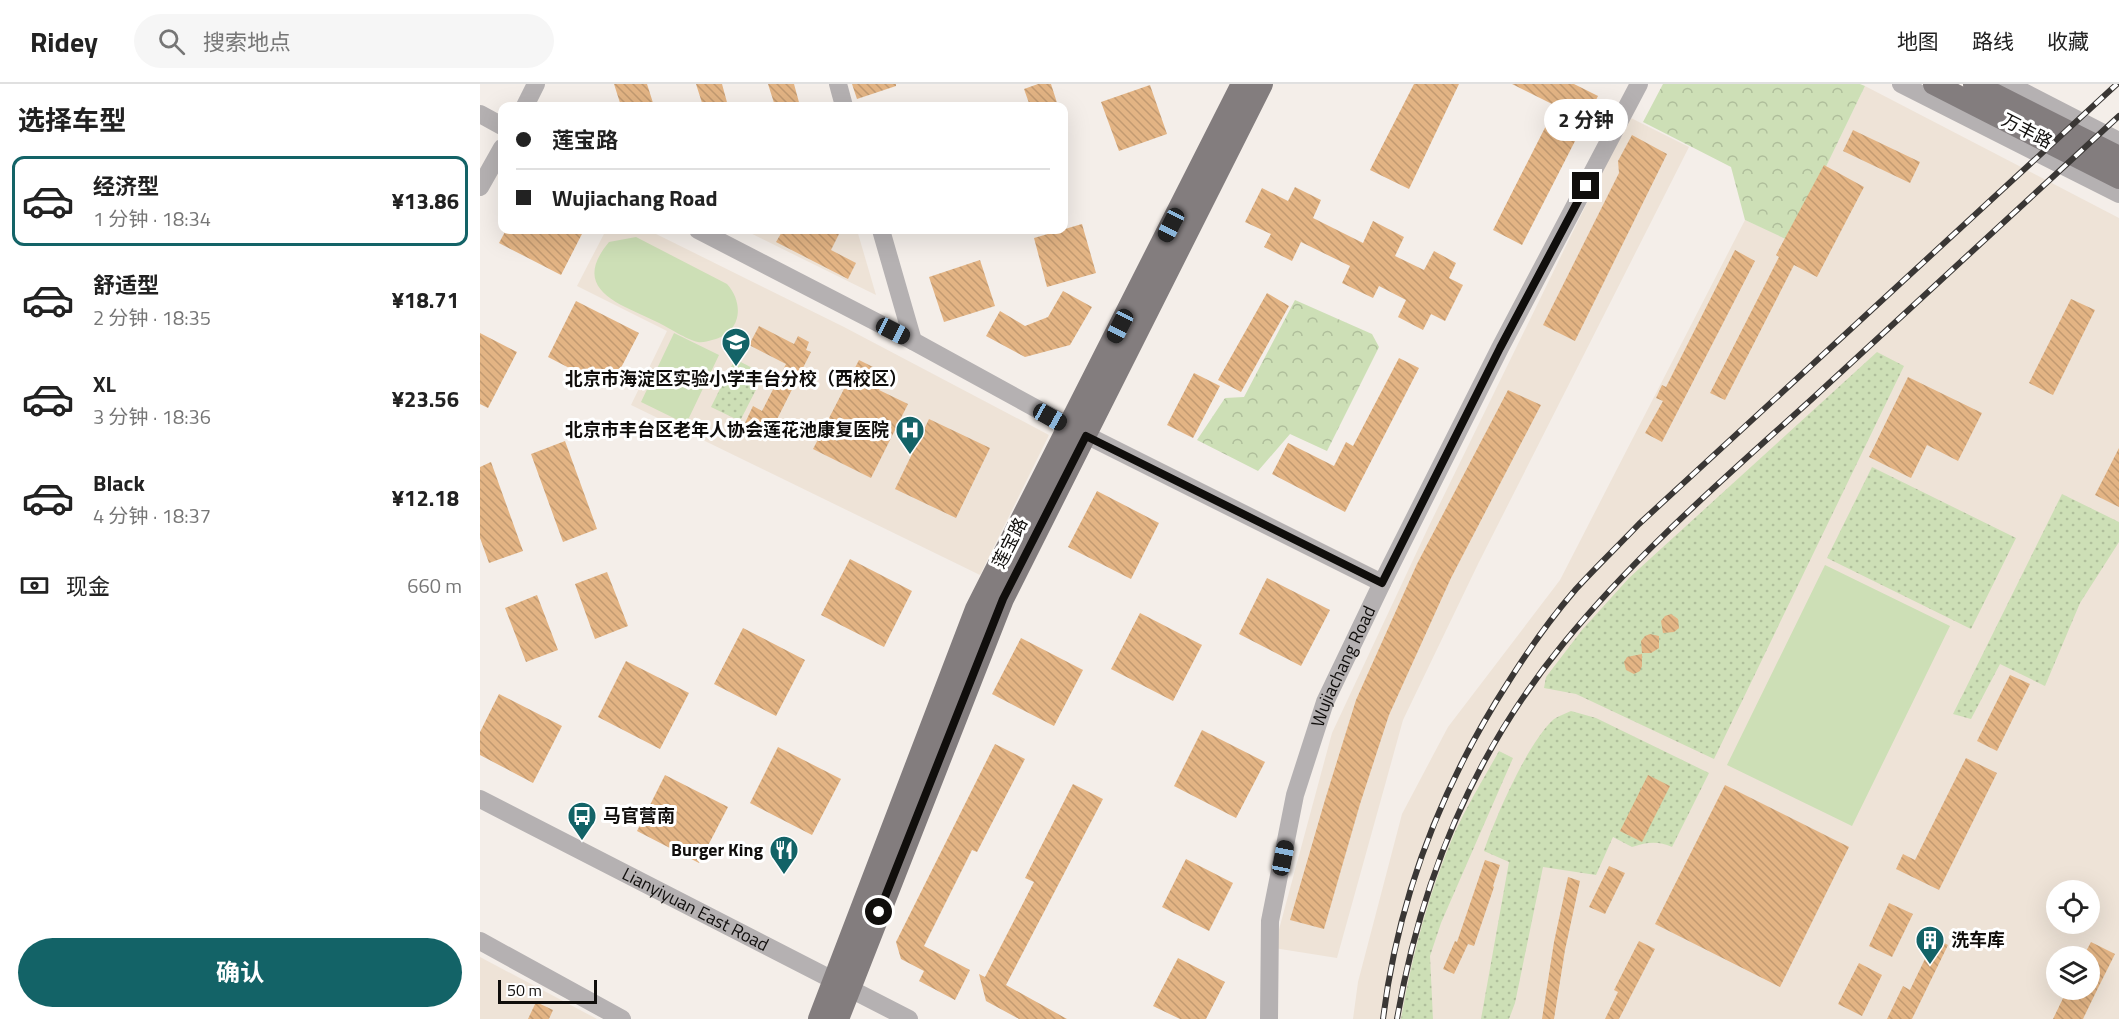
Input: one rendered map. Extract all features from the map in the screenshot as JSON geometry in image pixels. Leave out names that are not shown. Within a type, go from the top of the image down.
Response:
[{"type":"main road","name":"莲宝路","points":[[1078,432],[1242,84]]},
{"type":"main road","name":"莲宝路","points":[[838,1019],[842,984],[976,609],[1078,432],[1262,84]]},
{"type":"main road","name":"万丰路","points":[[1934,84],[2119,178]]},
{"type":"main road","name":"万丰路","points":[[1974,84],[2119,157]]},
{"type":"main road","name":"莲宝路","points":[[819,1019],[842,984]]},
{"type":"street","points":[[527,102],[536,84]]},
{"type":"street","points":[[838,84],[843,102]]},
{"type":"street","name":"Wujiachang Road","points":[[1269,1019],[1270,921],[1295,795],[1325,702],[1500,348],[1639,84]]},
{"type":"street","points":[[1901,84],[2119,194]]},
{"type":"street","points":[[2008,84],[2119,141]]},
{"type":"street","points":[[480,114],[498,124]]},
{"type":"street","points":[[480,187],[498,155]]},
{"type":"street","points":[[706,234],[914,341],[1078,432],[1382,583]]},
{"type":"street","points":[[881,234],[914,341]]},
{"type":"street","name":"Lianyiyuan East Road","points":[[480,799],[909,1019]]},
{"type":"street","points":[[480,941],[622,1019]]},
{"type":"shaded area","points":[[1865,86],[2119,218],[2119,1019],[1353,1019],[1358,982],[1402,814],[1448,727],[1560,580],[1745,220],[1790,240]]},
{"type":"shaded area","points":[[1629,117],[1689,147],[1478,564],[1403,720],[1337,958],[1274,948],[1332,733],[1428,528]]},
{"type":"shaded area","points":[[604,234],[656,234],[844,327],[1049,435],[980,575],[631,405],[667,331],[577,286]]},
{"type":"shaded area","points":[[752,234],[858,234],[876,295]]},
{"type":"shaded area","points":[[480,957],[597,1019],[480,1019]]},
{"type":"green space","points":[[1663,84],[1860,84],[1865,86],[1790,241],[1745,220],[1731,167],[1643,122]]},
{"type":"green space","points":[[636,237],[727,284],[733,292],[738,309],[734,325],[729,332],[709,341],[694,341],[628,309],[604,293],[597,284],[594,272],[598,258],[609,242]]},
{"type":"green space","points":[[1295,300],[1372,334],[1379,347],[1327,451],[1290,434],[1258,471],[1197,440],[1225,398],[1244,397]]},
{"type":"green space","points":[[674,333],[719,355],[686,424],[641,402]]},
{"type":"green space","points":[[1877,352],[1904,366],[1714,759],[1576,694],[1544,688],[1546,677],[1582,630],[1629,578]]},
{"type":"green space","points":[[735,359],[764,374],[740,421],[711,407]]},
{"type":"green space","points":[[1872,467],[2016,538],[1971,629],[1827,558]]},
{"type":"green space","points":[[2062,494],[2119,522],[2119,542],[2080,603],[2045,686],[2000,664],[1971,719],[1953,714]]},
{"type":"green space","points":[[1825,565],[1950,626],[1852,826],[1727,765]]},
{"type":"green space","points":[[1571,711],[1596,718],[1709,773],[1672,847],[1653,843],[1632,847],[1613,837],[1596,875],[1543,867],[1515,1003],[1509,1019],[1481,1019],[1509,862],[1484,851],[1523,762],[1554,719]]},
{"type":"green space","points":[[1499,751],[1513,758],[1441,923],[1430,956],[1433,1019],[1401,1019],[1410,971],[1437,878],[1460,822]]},
{"type":"building","points":[[614,84],[647,84],[653,102],[620,102]]},
{"type":"building","points":[[696,84],[722,84],[727,102],[702,102]]},
{"type":"building","points":[[768,84],[794,84],[799,102],[774,102]]},
{"type":"building","points":[[852,84],[896,84],[896,86],[857,99]]},
{"type":"building","points":[[1038,84],[1051,84],[1057,102],[1029,102],[1024,89]]},
{"type":"building","points":[[1414,84],[1459,84],[1409,189],[1370,170]]},
{"type":"building","points":[[1512,84],[1574,84],[1598,96],[1522,245],[1493,230],[1556,106]]},
{"type":"building","points":[[1150,85],[1167,134],[1119,151],[1101,102]]},
{"type":"building","points":[[1853,130],[1920,162],[1910,183],[1843,151]]},
{"type":"building","points":[[1632,135],[1667,154],[1575,341],[1543,325],[1619,173],[1618,161]]},
{"type":"building","points":[[1824,165],[1864,187],[1817,277],[1794,265],[1725,400],[1710,393],[1779,257],[1776,255]]},
{"type":"building","points":[[1295,187],[1321,200],[1313,218],[1363,243],[1373,221],[1404,237],[1395,256],[1424,270],[1434,251],[1456,263],[1449,278],[1463,285],[1445,321],[1431,314],[1423,330],[1398,317],[1406,300],[1379,286],[1373,298],[1342,283],[1350,266],[1301,242],[1292,261],[1264,247],[1271,234],[1245,222],[1262,188],[1288,201]]},
{"type":"building","points":[[1082,224],[1096,273],[1047,287],[1034,238],[1048,234],[1068,234],[1068,228]]},
{"type":"building","points":[[504,234],[582,234],[561,275],[499,243]]},
{"type":"building","points":[[781,234],[839,234],[831,250],[856,263],[848,279],[776,242]]},
{"type":"building","points":[[1735,250],[1755,261],[1662,442],[1645,433],[1663,401],[1656,398],[1662,385],[1666,387]]},
{"type":"building","points":[[980,260],[995,306],[944,322],[929,277]]},
{"type":"building","points":[[1063,291],[1092,307],[1070,345],[1025,357],[986,336],[1000,311],[1025,326],[1048,317]]},
{"type":"building","points":[[1267,293],[1289,306],[1241,392],[1218,380]]},
{"type":"building","points":[[2071,299],[2095,310],[2053,395],[2029,383]]},
{"type":"building","points":[[576,301],[639,333],[610,389],[548,357]]},
{"type":"building","points":[[759,326],[794,344],[798,336],[809,342],[806,350],[811,352],[769,435],[745,423],[753,406],[762,411],[786,364],[749,345]]},
{"type":"building","points":[[480,333],[517,352],[488,408],[480,404]]},
{"type":"building","points":[[1399,358],[1419,368],[1345,512],[1272,474],[1288,443],[1334,466],[1346,442],[1353,446]]},
{"type":"building","points":[[859,360],[887,374],[879,390],[908,404],[871,478],[813,449]]},
{"type":"building","points":[[1194,373],[1220,386],[1193,438],[1167,425]]},
{"type":"building","points":[[1908,377],[1982,413],[1958,461],[1927,445],[1911,478],[1869,457]]},
{"type":"building","points":[[1508,390],[1541,405],[1451,578],[1389,715],[1360,804],[1324,929],[1290,920],[1356,700],[1417,564]]},
{"type":"building","points":[[929,419],[990,448],[956,518],[895,489]]},
{"type":"building","points":[[565,441],[597,529],[563,542],[531,454]]},
{"type":"building","points":[[2119,448],[2119,507],[2095,495]]},
{"type":"building","points":[[491,462],[523,551],[489,563],[480,538],[480,467]]},
{"type":"building","points":[[1097,491],[1159,523],[1131,579],[1068,547]]},
{"type":"building","points":[[850,559],[912,591],[884,647],[821,615]]},
{"type":"building","points":[[607,572],[628,626],[595,639],[575,584]]},
{"type":"building","points":[[1267,578],[1330,610],[1301,666],[1239,634]]},
{"type":"building","points":[[537,595],[558,650],[526,662],[505,608]]},
{"type":"building","points":[[1140,613],[1202,645],[1173,701],[1111,669]]},
{"type":"building","points":[[1671,614],[1678,619],[1679,628],[1674,632],[1663,633],[1661,621],[1665,616]]},
{"type":"building","points":[[743,628],[805,660],[776,716],[714,684]]},
{"type":"building","points":[[1650,634],[1659,636],[1659,648],[1651,653],[1642,653],[1641,641]]},
{"type":"building","points":[[1021,638],[1083,670],[1054,726],[992,694]]},
{"type":"building","points":[[1642,654],[1640,671],[1634,674],[1626,670],[1624,662],[1627,657]]},
{"type":"building","points":[[626,661],[689,693],[660,749],[598,717]]},
{"type":"building","points":[[2010,675],[2030,684],[1997,751],[1977,741]]},
{"type":"building","points":[[499,694],[562,726],[533,783],[480,755],[480,732]]},
{"type":"building","points":[[1202,730],[1265,762],[1236,818],[1174,786]]},
{"type":"building","points":[[995,744],[1025,759],[977,852],[972,850],[924,946],[970,970],[955,1000],[919,981],[924,971],[901,959],[896,942]]},
{"type":"building","points":[[778,747],[841,779],[812,835],[750,803]]},
{"type":"building","points":[[1966,758],[1997,773],[1939,890],[1896,869],[1903,854],[1915,860]]},
{"type":"building","points":[[665,775],[728,807],[699,863],[637,831]]},
{"type":"building","points":[[1648,775],[1670,786],[1642,842],[1620,831]]},
{"type":"building","points":[[1073,784],[1103,799],[1006,985],[1067,1019],[1019,1019],[986,1001],[979,974],[985,977],[1034,882],[1025,878]]},
{"type":"building","points":[[1725,785],[1849,847],[1780,987],[1655,924]]},
{"type":"building","points":[[1186,859],[1233,883],[1209,931],[1162,907]]},
{"type":"building","points":[[1485,860],[1500,865],[1474,946],[1468,944],[1454,974],[1443,969],[1455,941],[1457,942]]},
{"type":"building","points":[[1609,866],[1625,873],[1605,914],[1589,907]]},
{"type":"building","points":[[1568,877],[1580,881],[1565,950],[1554,1019],[1542,1019],[1554,942]]},
{"type":"building","points":[[1889,903],[1913,914],[1892,957],[1869,946]]},
{"type":"building","name":"洗车库","points":[[1935,938],[1948,945],[1912,1019],[1887,1019],[1903,986],[1910,990]]},
{"type":"building","points":[[1639,941],[1655,949],[1619,1019],[1605,1019],[1618,992],[1614,990]]},
{"type":"building","points":[[2100,946],[2115,954],[2100,984]]},
{"type":"building","points":[[1178,958],[1225,982],[1206,1019],[1180,1019],[1153,1006]]},
{"type":"building","points":[[1859,963],[1882,975],[1862,1016],[1838,1004]]},
{"type":"building","points":[[2062,1000],[2092,1000],[2083,1019],[2053,1019]]},
{"type":"building","points":[[536,1002],[553,1010],[549,1019],[528,1019]]},
{"type":"railway","points":[[1383,1019],[1390,974],[1412,886],[1444,801],[1485,720],[1524,657],[1558,611],[1576,589],[1639,524],[2117,84]]},
{"type":"railway","points":[[1397,1019],[1420,917],[1455,820],[1502,729],[1563,644],[1621,578],[1684,516],[2119,116]]},
{"type":"place","name":"北京市海淀区实验小学丰台分校（西校区）","points":[[736,368]]},
{"type":"place","name":"北京市丰台区老年人协会莲花池康复医院","points":[[910,456]]},
{"type":"place","name":"马官营南","points":[[582,842]]},
{"type":"place","name":"Burger King","points":[[784,876]]},
{"type":"place","name":"洗车库","points":[[1930,966]]},
{"type":"route","points":[[879,912],[1003,599],[1086,436],[1382,583],[1500,348],[1586,186]]}]
